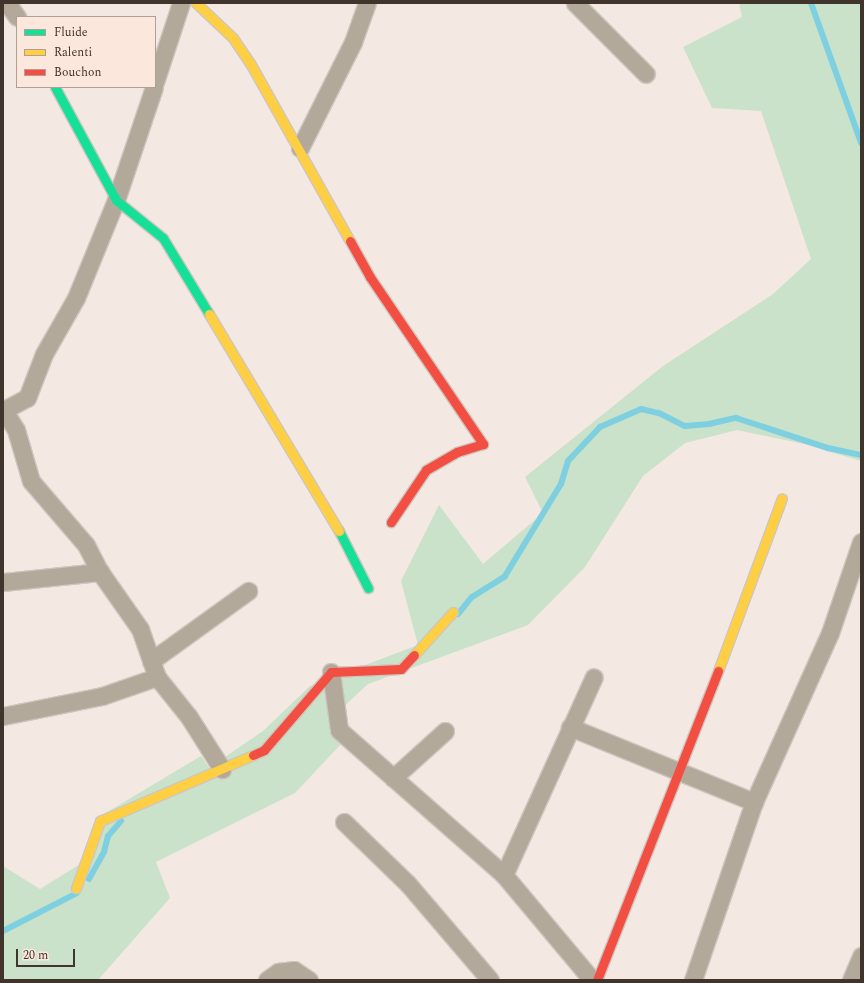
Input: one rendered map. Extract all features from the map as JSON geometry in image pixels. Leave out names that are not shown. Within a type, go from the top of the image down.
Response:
[{"type":"street","points":[[7,3],[16,16]]},
{"type":"street","points":[[156,79],[181,3]]},
{"type":"street","points":[[196,3],[233,38],[300,148],[370,277],[483,444],[457,452],[426,470],[391,522]]},
{"type":"street","points":[[300,148],[353,42],[367,3]]},
{"type":"street","points":[[575,3],[646,74]]},
{"type":"street","points":[[56,88],[116,200],[163,238],[326,507],[368,588]]},
{"type":"street","points":[[154,88],[116,200],[76,298],[44,354],[27,398],[3,410],[16,430],[32,481],[86,545],[100,572],[140,630],[157,677],[189,717],[222,769]]},
{"type":"street","points":[[597,980],[677,770],[733,634],[782,498]]},
{"type":"street","points":[[693,980],[754,802],[830,633],[861,542]]},
{"type":"street","points":[[3,582],[100,572]]},
{"type":"street","points":[[151,661],[248,590]]},
{"type":"street","points":[[76,888],[100,821],[264,750],[331,672],[401,669],[453,612]]},
{"type":"street","points":[[331,672],[339,730],[504,876],[592,980]]},
{"type":"street","points":[[3,716],[102,696],[157,677]]},
{"type":"street","points":[[504,876],[570,727],[594,677]]},
{"type":"street","points":[[570,727],[754,802]]},
{"type":"street","points":[[393,778],[445,731]]},
{"type":"street","points":[[344,822],[408,884],[490,980]]},
{"type":"street","points":[[851,980],[861,956]]},
{"type":"street","points":[[267,980],[278,972],[294,970],[309,980]]},
{"type":"green space","points":[[739,3],[861,3],[861,461],[804,444],[737,430],[685,443],[643,476],[585,567],[528,625],[368,684],[338,712],[342,743],[295,793],[156,862],[170,898],[98,980],[3,980],[3,866],[40,889],[93,856],[104,814],[201,756],[209,768],[263,731],[310,686],[418,645],[401,581],[439,505],[483,564],[543,513],[525,477],[663,366],[773,294],[811,259],[761,111],[712,108],[683,47],[742,17]]},
{"type":"waterway","points":[[811,3],[861,143]]},
{"type":"waterway","points":[[458,614],[472,597],[505,576],[561,484],[568,461],[600,427],[641,409],[659,413],[685,426],[709,424],[736,418],[828,448],[861,455]]},
{"type":"waterway","points":[[89,879],[104,852],[108,836],[121,821]]},
{"type":"waterway","points":[[3,931],[77,893]]},
{"type":"traffic: fast","points":[[56,88],[116,200],[163,238],[209,314]]},
{"type":"traffic: fast","points":[[339,531],[368,588]]},
{"type":"traffic: slow","points":[[196,3],[233,38],[250,63],[350,241]]},
{"type":"traffic: slow","points":[[209,314],[339,531]]},
{"type":"traffic: slow","points":[[718,671],[782,498]]},
{"type":"traffic: slow","points":[[414,655],[453,612]]},
{"type":"traffic: slow","points":[[76,888],[100,821],[253,755]]},
{"type":"traffic: jam","points":[[350,241],[370,277],[483,444],[457,452],[426,470],[391,522]]},
{"type":"traffic: jam","points":[[253,755],[264,750],[331,672],[401,669],[414,655]]},
{"type":"traffic: jam","points":[[597,980],[718,671]]}]
